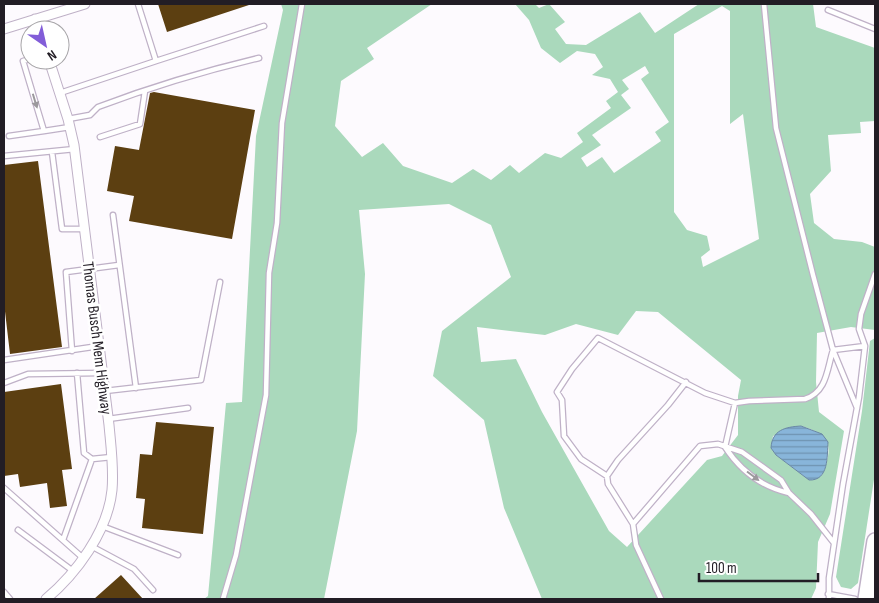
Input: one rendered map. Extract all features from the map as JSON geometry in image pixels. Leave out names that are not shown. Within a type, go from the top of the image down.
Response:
[{"type":"main road","points":[[866,599],[875,541]]},
{"type":"street","points":[[4,29],[85,4]]},
{"type":"street","name":"Thomas Busch Mem Highway","points":[[46,599],[73,571],[91,546],[101,526],[112,492],[112,457],[105,391],[75,149],[52,70]]},
{"type":"lane","points":[[138,4],[156,62]]},
{"type":"lane","points":[[223,599],[236,555],[266,395],[269,273],[277,223],[282,123],[302,4]]},
{"type":"lane","points":[[764,4],[776,128],[833,350],[857,408]]},
{"type":"lane","points":[[828,10],[875,29]]},
{"type":"lane","points":[[60,93],[264,26]]},
{"type":"lane","points":[[10,136],[44,131],[90,115],[98,107],[145,91],[212,69],[259,58]]},
{"type":"lane","points":[[26,70],[44,131]]},
{"type":"lane","points":[[100,137],[140,124],[145,91]]},
{"type":"lane","points":[[4,156],[75,149]]},
{"type":"lane","points":[[52,152],[62,230],[85,229]]},
{"type":"lane","points":[[113,216],[136,388]]},
{"type":"lane","points":[[72,351],[66,272],[120,265]]},
{"type":"lane","points":[[855,599],[829,597],[834,543],[857,408],[865,346],[859,328],[861,314],[875,274]]},
{"type":"lane","points":[[105,391],[201,380],[220,282]]},
{"type":"lane","points":[[608,476],[580,459],[564,436],[562,400],[557,392],[572,369],[598,338],[705,393],[735,403],[805,399],[814,396],[823,386],[833,350]]},
{"type":"lane","points":[[4,360],[99,346]]},
{"type":"lane","points":[[833,350],[865,346]]},
{"type":"lane","points":[[76,373],[84,454],[92,459],[112,457]]},
{"type":"lane","points":[[4,383],[28,374],[103,373]]},
{"type":"lane","points":[[661,599],[636,545],[633,524],[608,484],[608,476],[618,460],[668,405],[686,382]]},
{"type":"lane","points":[[735,403],[725,447],[735,462],[763,483],[774,489],[789,493]]},
{"type":"lane","points":[[108,419],[188,408]]},
{"type":"lane","points":[[633,524],[700,446],[718,444],[742,452],[781,480],[789,493],[811,514],[834,543]]},
{"type":"lane","points":[[63,540],[92,459]]},
{"type":"lane","points":[[4,488],[83,558]]},
{"type":"lane","points":[[101,526],[178,555]]},
{"type":"lane","points":[[18,530],[73,571]]},
{"type":"lane","points":[[91,546],[134,569],[153,590]]},
{"type":"lane","points":[[4,592],[10,599]]},
{"type":"green space","points":[[281,4],[432,4],[367,48],[374,59],[341,81],[335,126],[362,157],[383,143],[403,166],[452,183],[473,169],[491,180],[510,165],[519,173],[545,153],[561,158],[583,142],[577,133],[611,108],[606,101],[618,92],[610,79],[592,75],[603,67],[595,54],[577,51],[560,63],[541,48],[529,20],[515,4],[535,4],[539,8],[549,4],[565,22],[555,29],[566,44],[586,45],[640,12],[655,33],[699,4],[813,4],[816,27],[875,48],[875,121],[860,122],[861,133],[828,135],[831,171],[810,194],[814,223],[834,239],[862,242],[875,247],[875,330],[851,327],[817,333],[816,382],[819,412],[844,431],[830,514],[818,542],[816,588],[811,599],[542,599],[504,508],[484,420],[433,376],[442,331],[511,277],[491,225],[449,204],[359,210],[365,274],[357,431],[324,599],[204,599],[208,596],[226,403],[242,402],[256,136],[283,10]],"holes":[[[722,6],[730,11],[730,124],[743,114],[759,239],[703,267],[701,257],[710,250],[707,236],[687,230],[674,212],[674,34]],[[645,66],[649,73],[641,79],[669,122],[655,132],[661,141],[614,173],[602,157],[587,167],[581,158],[601,145],[592,135],[631,108],[621,95],[629,89],[622,80]],[[636,311],[658,312],[741,380],[738,396],[738,435],[722,456],[707,460],[627,547],[609,531],[542,412],[516,359],[481,362],[477,327],[545,335],[576,324],[618,335]],[[801,426],[819,433],[824,438],[829,449],[822,475],[809,480],[776,455],[771,448],[773,436]]]},
{"type":"green space","points":[[875,338],[875,473],[858,583],[851,589],[841,587],[836,577],[862,411],[870,341]]},
{"type":"water","points":[[801,426],[822,434],[828,442],[826,467],[824,472],[816,479],[809,480],[776,455],[771,448],[777,433],[790,427]]},
{"type":"building","points":[[158,4],[249,4],[249,5],[167,32]]},
{"type":"building","points":[[154,92],[255,110],[232,239],[129,221],[134,196],[107,191],[115,146],[139,150],[150,93]]},
{"type":"building","points":[[38,161],[62,347],[10,354],[4,303],[4,165]]},
{"type":"building","points":[[61,384],[72,469],[62,470],[67,506],[50,508],[47,483],[20,487],[18,474],[4,476],[4,392]]},
{"type":"building","points":[[156,422],[214,427],[203,534],[142,528],[145,499],[136,498],[140,454],[152,455]]},
{"type":"building","points":[[121,575],[143,599],[94,599]]}]
